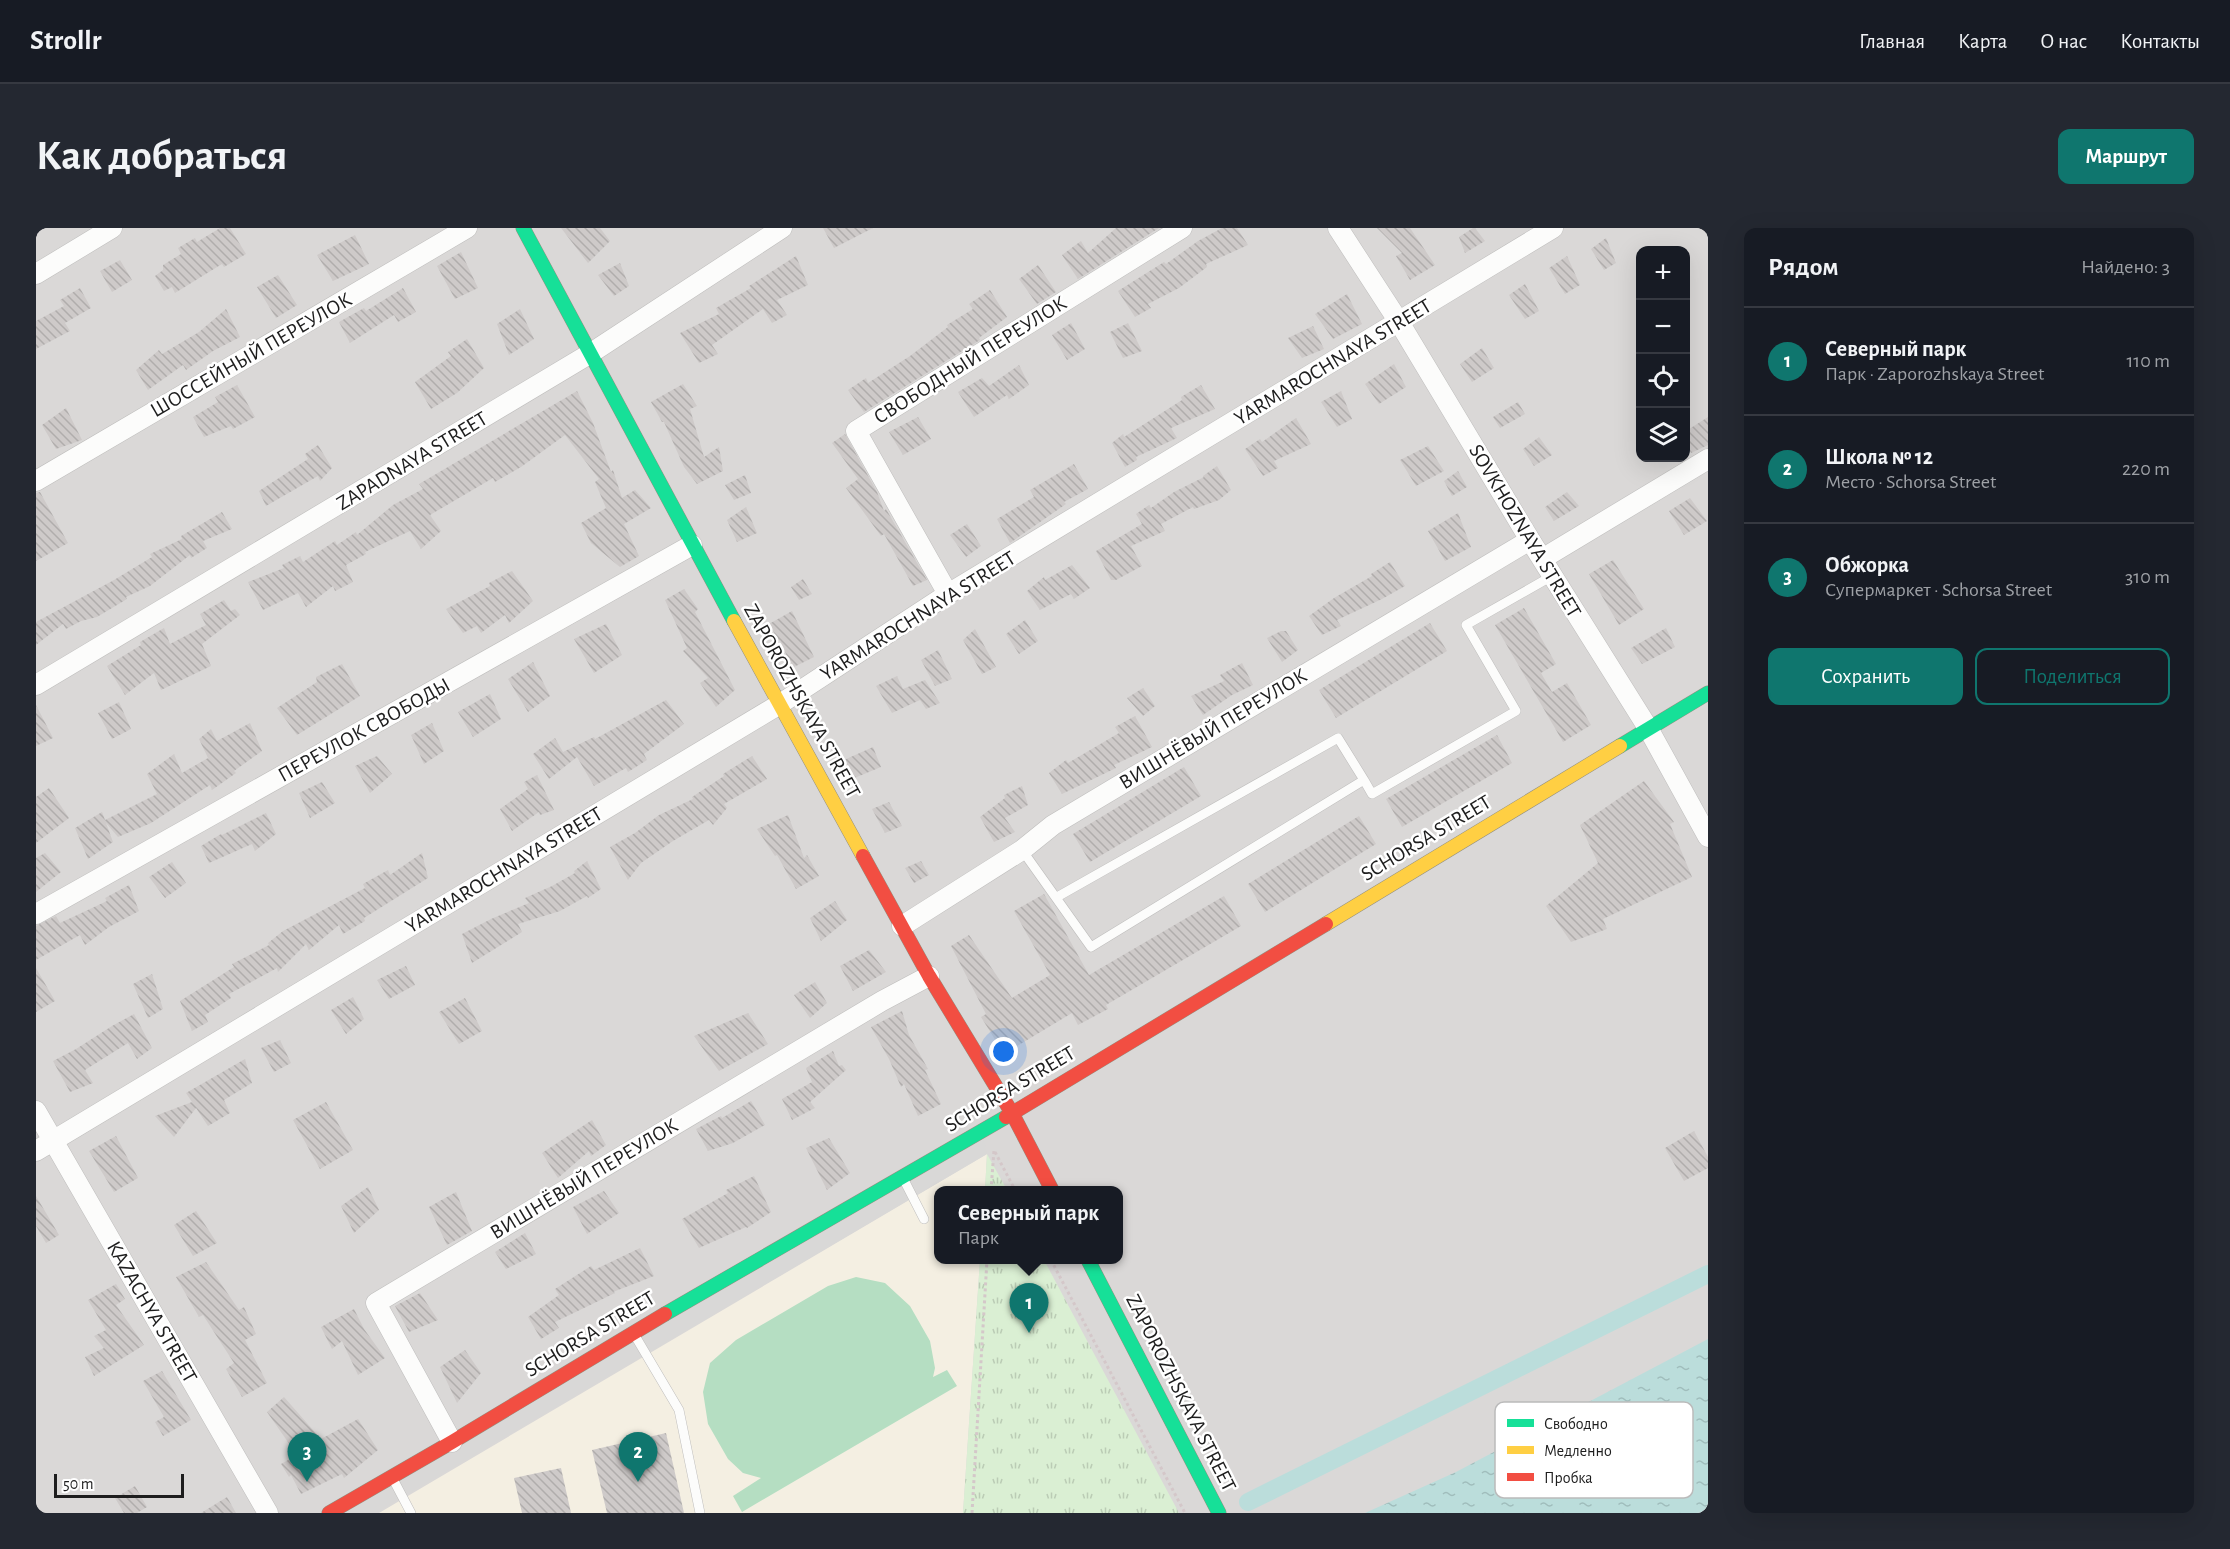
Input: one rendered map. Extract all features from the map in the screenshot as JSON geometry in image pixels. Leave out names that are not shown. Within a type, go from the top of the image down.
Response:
[{"type":"street","points":[[36,274],[112,228]]},
{"type":"street","name":"ШОССЕЙНЫЙ ПЕРЕУЛОК","points":[[36,481],[467,228]]},
{"type":"street","name":"ZAPOROZHSKAYA STREET","points":[[523,228],[692,545],[929,976],[1012,1113],[1049,1186]]},
{"type":"street","name":"ZAPADNAYA STREET","points":[[36,685],[591,353],[782,228]]},
{"type":"street","name":"СВОБОДНЫЙ ПЕРЕУЛОК","points":[[948,594],[856,431],[1182,228]]},
{"type":"street","name":"SOVKHOZNAYA STREET","points":[[1338,228],[1399,322],[1530,540],[1648,728],[1708,837]]},
{"type":"street","name":"YARMAROCHNAYA STREET","points":[[36,1151],[780,704],[948,594],[1553,228]]},
{"type":"street","points":[[1547,567],[1708,459]]},
{"type":"street","name":"ВИШНЁВЫЙ ПЕРЕУЛОК","points":[[902,926],[1022,849],[1053,825],[1530,540]]},
{"type":"street","name":"ПЕРЕУЛОК СВОБОДЫ","points":[[36,914],[692,545]]},
{"type":"street","name":"SCHORSA STREET","points":[[328,1513],[453,1442],[633,1332],[995,1124],[1708,693]]},
{"type":"street","name":"ВИШНЁВЫЙ ПЕРЕУЛОК","points":[[453,1442],[375,1303],[872,1007],[929,976]]},
{"type":"street","name":"KAZACHYA STREET","points":[[36,1111],[268,1513]]},
{"type":"street","name":"ZAPOROZHSKAYA STREET","points":[[1090,1264],[1219,1513]]},
{"type":"lane","points":[[1057,897],[1338,738],[1372,794],[1516,711],[1466,625],[1547,567]]},
{"type":"lane","points":[[1022,849],[1091,947],[1364,780]]},
{"type":"lane","points":[[903,1178],[924,1219]]},
{"type":"lane","points":[[633,1332],[679,1410],[700,1513]]},
{"type":"lane","points":[[392,1476],[411,1513]]},
{"type":"path","points":[[991,1186],[995,1124]]},
{"type":"path","points":[[994,1150],[1012,1186]]},
{"type":"path","points":[[972,1513],[987,1264]]},
{"type":"path","points":[[1054,1264],[1185,1513]]},
{"type":"shaded area","points":[[36,228],[1708,228],[1708,1513],[36,1513]]},
{"type":"shaded area","points":[[982,1132],[987,1154],[375,1513],[329,1513]]},
{"type":"shaded area","points":[[987,1154],[985,1186],[934,1186],[934,1264],[980,1264],[963,1513],[379,1513]]},
{"type":"green space","points":[[987,1154],[1005,1186],[985,1186]]},
{"type":"green space","points":[[980,1264],[1046,1264],[1179,1513],[963,1513]]},
{"type":"green space","points":[[856,1277],[885,1283],[910,1306],[930,1341],[935,1368],[933,1377],[947,1370],[957,1386],[742,1512],[733,1496],[761,1478],[743,1473],[728,1459],[708,1424],[703,1392],[710,1363],[736,1340],[828,1286]]},
{"type":"water","points":[[1708,1339],[1708,1513],[1365,1513],[1456,1472],[1495,1451],[1495,1498],[1693,1498],[1693,1402],[1589,1402]]},
{"type":"building","points":[[220,228],[230,228],[246,254],[224,267],[222,264],[175,293],[172,287],[164,291],[155,276],[163,270],[163,265],[181,254],[178,248],[195,238],[197,242]]},
{"type":"building","points":[[561,228],[600,228],[610,241],[588,263]]},
{"type":"building","points":[[823,228],[873,228],[834,248]]},
{"type":"building","points":[[1116,228],[1159,228],[1078,279],[1062,255],[1081,241],[1088,253]]},
{"type":"building","points":[[1222,228],[1237,228],[1248,245],[1206,264],[1207,267],[1179,288],[1148,304],[1151,308],[1135,317],[1118,291]]},
{"type":"building","points":[[1377,228],[1410,228],[1435,265],[1410,280],[1396,256],[1402,253]]},
{"type":"building","points":[[1473,228],[1485,241],[1465,253],[1459,237]]},
{"type":"building","points":[[355,235],[369,264],[333,281],[317,255]]},
{"type":"building","points":[[1606,238],[1616,263],[1604,270],[1591,249]]},
{"type":"building","points":[[461,252],[478,288],[455,299],[437,266]]},
{"type":"building","points":[[796,256],[808,285],[777,300],[787,315],[772,323],[763,309],[712,345],[718,354],[699,363],[680,333],[719,314],[716,308],[751,288],[749,286]]},
{"type":"building","points":[[1567,256],[1580,285],[1565,294],[1549,268]]},
{"type":"building","points":[[120,260],[132,280],[112,292],[100,271]]},
{"type":"building","points":[[620,263],[629,286],[614,296],[598,275]]},
{"type":"building","points":[[1038,265],[1056,292],[1037,304],[1019,279]]},
{"type":"building","points":[[278,275],[297,305],[276,318],[257,287]]},
{"type":"building","points":[[1525,284],[1539,311],[1525,319],[1509,295]]},
{"type":"building","points":[[80,288],[91,308],[65,323],[70,331],[36,349],[36,321],[64,306],[60,300]]},
{"type":"building","points":[[403,288],[416,312],[398,322],[394,315],[350,343],[339,322],[364,308],[366,311]]},
{"type":"building","points":[[990,290],[1007,317],[979,338],[980,340],[864,412],[848,390],[866,378],[868,383],[910,356],[948,327],[947,325],[973,309],[969,304]]},
{"type":"building","points":[[1347,294],[1362,324],[1333,339],[1315,314]]},
{"type":"building","points":[[226,309],[240,337],[213,351],[186,370],[183,365],[148,390],[136,370],[159,350],[162,354],[199,332]]},
{"type":"building","points":[[520,309],[534,339],[509,355],[497,324]]},
{"type":"building","points":[[1071,323],[1085,349],[1067,360],[1052,335]]},
{"type":"building","points":[[1128,323],[1142,351],[1123,358],[1110,332]]},
{"type":"building","points":[[1313,326],[1324,349],[1302,358],[1288,338]]},
{"type":"building","points":[[467,339],[484,368],[457,393],[431,409],[415,382],[451,356],[448,352]]},
{"type":"building","points":[[1482,348],[1494,368],[1472,382],[1460,364]]},
{"type":"building","points":[[1394,364],[1406,387],[1379,404],[1365,384]]},
{"type":"building","points":[[1019,365],[1029,385],[1009,399],[1007,395],[974,417],[958,392],[982,378],[989,386]]},
{"type":"building","points":[[683,384],[697,406],[690,409],[704,457],[719,447],[723,471],[697,484],[684,467],[664,422],[651,402]]},
{"type":"building","points":[[237,385],[255,417],[233,429],[231,426],[204,437],[193,417],[218,402],[215,397]]},
{"type":"building","points":[[1201,385],[1215,409],[1171,428],[1177,438],[1136,457],[1137,460],[1125,467],[1112,443],[1123,434],[1124,437],[1182,400],[1181,397]]},
{"type":"building","points":[[577,391],[593,423],[611,472],[613,470],[622,498],[635,490],[651,508],[624,524],[639,556],[620,567],[591,543],[581,523],[606,508],[595,482],[599,479],[565,435],[521,467],[495,482],[493,478],[430,515],[441,531],[421,549],[410,531],[365,552],[366,554],[346,565],[353,582],[335,591],[333,586],[306,607],[298,593],[263,610],[248,582],[284,568],[282,565],[300,556],[303,562],[335,541],[337,545],[356,532],[357,535],[393,505],[423,489],[419,484]]},
{"type":"building","points":[[1341,391],[1352,419],[1337,427],[1321,402]]},
{"type":"building","points":[[1518,402],[1525,414],[1500,428],[1493,417]]},
{"type":"building","points":[[66,408],[82,440],[56,449],[42,425]]},
{"type":"building","points":[[918,417],[931,439],[903,455],[889,432]]},
{"type":"building","points":[[1708,417],[1708,445],[1691,453],[1690,451],[1690,428]]},
{"type":"building","points":[[1296,418],[1311,444],[1274,461],[1278,468],[1263,476],[1245,449],[1260,439],[1262,442]]},
{"type":"building","points":[[845,434],[877,492],[884,511],[886,509],[927,580],[913,586],[884,534],[881,536],[846,488],[858,479],[832,443]]},
{"type":"building","points":[[1539,437],[1552,455],[1534,466],[1523,449]]},
{"type":"building","points":[[318,445],[332,468],[320,481],[318,476],[266,506],[259,491],[308,459],[305,454]]},
{"type":"building","points":[[1428,446],[1444,471],[1416,486],[1400,460]]},
{"type":"building","points":[[1074,464],[1088,489],[1064,502],[1066,504],[1010,543],[997,519],[1034,497],[1030,490]]},
{"type":"building","points":[[1217,466],[1231,490],[1219,500],[1194,509],[1193,507],[1161,524],[1165,531],[1131,546],[1142,566],[1116,580],[1111,580],[1096,551],[1142,524],[1136,514],[1149,505],[1151,508],[1174,492],[1204,477]]},
{"type":"building","points":[[1458,471],[1467,487],[1452,496],[1444,481]]},
{"type":"building","points":[[745,475],[751,493],[734,500],[725,485]]},
{"type":"building","points":[[40,492],[68,543],[36,561],[36,493]]},
{"type":"building","points":[[1567,492],[1579,506],[1554,521],[1545,507]]},
{"type":"building","points":[[1690,498],[1707,521],[1684,535],[1669,511]]},
{"type":"building","points":[[746,507],[757,533],[737,542],[727,520]]},
{"type":"building","points":[[222,512],[232,529],[203,541],[207,548],[191,558],[190,555],[150,586],[126,597],[127,599],[97,617],[81,621],[66,629],[63,624],[36,645],[36,622],[114,580],[152,557],[150,554],[182,539],[181,536]]},
{"type":"building","points":[[1458,513],[1471,547],[1445,561],[1428,531]]},
{"type":"building","points":[[967,524],[981,546],[966,557],[950,535]]},
{"type":"building","points":[[1613,560],[1644,609],[1619,625],[1589,574]]},
{"type":"building","points":[[1390,562],[1405,586],[1337,620],[1341,626],[1322,635],[1309,616]]},
{"type":"building","points":[[1072,565],[1090,588],[1074,599],[1071,594],[1040,610],[1027,591],[1044,577],[1045,580]]},
{"type":"building","points":[[512,571],[533,601],[509,623],[505,615],[481,633],[477,626],[463,633],[446,609],[490,586],[489,583]]},
{"type":"building","points":[[803,579],[812,594],[799,600],[791,587]]},
{"type":"building","points":[[684,589],[698,609],[695,612],[735,690],[716,707],[700,683],[708,678],[683,651],[687,648],[665,600]]},
{"type":"building","points":[[224,600],[231,611],[235,609],[240,615],[202,644],[211,666],[161,690],[154,673],[125,695],[107,666],[164,628],[170,644],[206,625],[200,614]]},
{"type":"building","points":[[1524,608],[1556,664],[1541,673],[1552,692],[1567,683],[1591,725],[1563,742],[1495,625]]},
{"type":"building","points":[[792,611],[814,657],[792,668],[780,640],[769,624]]},
{"type":"building","points":[[1025,620],[1038,641],[1019,654],[1006,634]]},
{"type":"building","points":[[1430,623],[1447,651],[1336,718],[1319,690]]},
{"type":"building","points":[[606,624],[622,655],[594,673],[574,639]]},
{"type":"building","points":[[1666,628],[1675,647],[1642,664],[1631,648]]},
{"type":"building","points":[[975,629],[996,667],[982,674],[963,640]]},
{"type":"building","points":[[1286,631],[1298,650],[1282,662],[1267,638]]},
{"type":"building","points":[[938,650],[952,679],[935,686],[921,660]]},
{"type":"building","points":[[533,662],[550,696],[528,712],[508,679]]},
{"type":"building","points":[[1242,663],[1253,685],[1232,695],[1203,715],[1191,696],[1224,681],[1220,675]]},
{"type":"building","points":[[342,664],[360,696],[297,735],[277,708],[317,682],[316,677]]},
{"type":"building","points":[[897,676],[903,689],[925,680],[940,703],[926,709],[920,700],[892,713],[876,686]]},
{"type":"building","points":[[1143,688],[1155,706],[1143,716],[1127,698]]},
{"type":"building","points":[[490,694],[501,719],[473,737],[458,712]]},
{"type":"building","points":[[666,700],[684,724],[644,754],[647,760],[628,772],[626,768],[594,786],[577,757],[549,779],[533,754],[555,738],[563,752],[594,737],[595,739]]},
{"type":"building","points":[[119,702],[131,729],[112,739],[98,713]]},
{"type":"building","points":[[36,705],[53,738],[36,746]]},
{"type":"building","points":[[1135,716],[1152,747],[1114,765],[1116,768],[1062,794],[1049,773],[1066,760],[1068,763],[1119,733],[1115,727]]},
{"type":"building","points":[[250,723],[262,751],[234,771],[236,773],[212,790],[210,785],[151,823],[118,837],[106,823],[113,842],[88,859],[75,828],[102,812],[105,820],[157,794],[147,774],[174,754],[182,773],[208,758],[199,739],[211,729],[217,741]]},
{"type":"building","points":[[432,723],[444,751],[424,764],[411,735]]},
{"type":"building","points":[[1497,735],[1512,763],[1402,827],[1386,799]]},
{"type":"building","points":[[873,747],[881,767],[852,779],[844,760]]},
{"type":"building","points":[[377,756],[392,774],[370,793],[355,766]]},
{"type":"building","points":[[752,756],[767,779],[724,804],[727,808],[713,825],[709,820],[641,863],[628,880],[610,847],[635,833],[659,815],[693,799],[692,797],[724,776],[723,774]]},
{"type":"building","points":[[1184,767],[1201,796],[1090,862],[1073,834]]},
{"type":"building","points":[[537,775],[554,810],[540,815],[539,812],[512,831],[500,809],[528,789],[524,782]]},
{"type":"building","points":[[1644,781],[1674,822],[1670,824],[1692,877],[1603,919],[1607,929],[1571,942],[1546,906],[1598,863],[1580,825]]},
{"type":"building","points":[[322,782],[335,803],[310,818],[299,793]]},
{"type":"building","points":[[1022,786],[1028,805],[1005,818],[1015,832],[994,842],[980,817],[1005,798],[1004,795]]},
{"type":"building","points":[[49,788],[69,818],[36,843],[36,797]]},
{"type":"building","points":[[889,802],[902,826],[885,833],[872,809]]},
{"type":"building","points":[[266,813],[276,834],[255,851],[252,844],[209,863],[201,846]]},
{"type":"building","points":[[788,815],[804,858],[807,855],[819,876],[796,889],[777,855],[775,856],[757,829]]},
{"type":"building","points":[[1359,816],[1376,844],[1265,912],[1248,884]]},
{"type":"building","points":[[45,853],[61,872],[36,892],[36,858]]},
{"type":"building","points":[[422,853],[428,878],[364,918],[365,921],[343,934],[339,925],[309,950],[306,944],[278,972],[277,968],[229,994],[231,998],[205,1015],[208,1022],[192,1031],[180,1001],[234,967],[232,964],[269,945],[268,943],[283,931],[365,888],[363,884],[388,870],[390,875]]},
{"type":"building","points":[[587,861],[601,889],[560,911],[518,924],[522,932],[472,963],[462,934],[529,903],[525,898],[575,873],[574,871]]},
{"type":"building","points":[[921,861],[929,875],[914,883],[905,868]]},
{"type":"building","points":[[172,862],[186,883],[165,898],[149,877]]},
{"type":"building","points":[[129,885],[139,911],[109,927],[85,945],[80,935],[36,960],[36,926],[56,916],[60,923],[107,901],[105,898]]},
{"type":"building","points":[[1044,894],[1089,975],[1224,896],[1241,926],[1106,1005],[1108,1009],[1078,1025],[1072,1013],[1004,1054],[981,1017],[986,1014],[951,946],[969,935],[1012,998],[1050,975],[1014,911]]},
{"type":"building","points":[[835,901],[847,920],[821,941],[810,918]]},
{"type":"building","points":[[869,950],[886,972],[853,991],[840,966]]},
{"type":"building","points":[[406,966],[415,985],[389,999],[377,980]]},
{"type":"building","points":[[36,968],[55,1001],[36,1012]]},
{"type":"building","points":[[152,974],[163,1009],[148,1018],[133,984]]},
{"type":"building","points":[[815,982],[827,1003],[810,1018],[794,995]]},
{"type":"building","points":[[353,997],[364,1019],[346,1034],[331,1010]]},
{"type":"building","points":[[465,998],[482,1031],[459,1044],[439,1012]]},
{"type":"building","points":[[902,1011],[909,1035],[928,1069],[925,1070],[941,1104],[918,1116],[904,1084],[901,1087],[871,1027]]},
{"type":"building","points":[[748,1013],[768,1044],[719,1071],[694,1036]]},
{"type":"building","points":[[134,1014],[152,1048],[137,1059],[128,1043],[85,1070],[93,1083],[70,1092],[53,1061]]},
{"type":"building","points":[[280,1040],[291,1063],[274,1072],[261,1048]]},
{"type":"building","points":[[833,1051],[839,1066],[842,1065],[846,1070],[810,1102],[815,1108],[792,1120],[782,1099],[812,1082],[806,1068]]},
{"type":"building","points":[[245,1059],[252,1083],[224,1100],[230,1113],[208,1126],[196,1108],[174,1137],[155,1116],[192,1102],[186,1093]]},
{"type":"building","points":[[751,1101],[765,1125],[733,1143],[708,1151],[696,1129],[721,1116],[722,1118]]},
{"type":"building","points":[[326,1102],[353,1150],[320,1169],[293,1120]]},
{"type":"building","points":[[592,1120],[606,1145],[591,1156],[589,1151],[558,1178],[542,1153]]},
{"type":"building","points":[[1694,1131],[1708,1157],[1708,1168],[1684,1181],[1665,1148]]},
{"type":"building","points":[[116,1136],[138,1178],[114,1192],[89,1151]]},
{"type":"building","points":[[829,1138],[850,1173],[827,1190],[806,1148]]},
{"type":"building","points":[[754,1176],[771,1212],[747,1228],[699,1248],[682,1219],[728,1193],[726,1190]]},
{"type":"building","points":[[368,1187],[379,1210],[354,1233],[341,1206]]},
{"type":"building","points":[[604,1191],[619,1213],[587,1234],[573,1207]]},
{"type":"building","points":[[456,1192],[472,1231],[447,1245],[429,1207]]},
{"type":"building","points":[[36,1196],[59,1235],[46,1243],[36,1226]]},
{"type":"building","points":[[196,1211],[217,1243],[193,1256],[174,1225]]},
{"type":"building","points":[[525,1233],[536,1254],[506,1269],[495,1252]]},
{"type":"building","points":[[640,1248],[654,1276],[613,1292],[615,1293],[555,1322],[559,1328],[541,1339],[528,1317],[559,1295],[555,1289],[591,1266],[594,1270]]},
{"type":"building","points":[[206,1262],[239,1310],[244,1307],[256,1334],[245,1340],[267,1383],[242,1397],[226,1369],[234,1363],[203,1315],[199,1317],[176,1277]]},
{"type":"building","points":[[116,1284],[125,1299],[116,1305],[144,1345],[94,1376],[85,1357],[104,1348],[94,1336],[106,1330],[88,1300]]},
{"type":"building","points":[[420,1293],[438,1320],[409,1332],[395,1306]]},
{"type":"building","points":[[354,1309],[364,1329],[385,1358],[358,1375],[342,1341],[332,1349],[321,1327]]},
{"type":"building","points":[[465,1350],[481,1373],[457,1403],[440,1367]]},
{"type":"building","points":[[162,1371],[191,1420],[163,1436],[155,1422],[164,1417],[143,1381]]},
{"type":"building","points":[[284,1397],[321,1439],[358,1419],[378,1450],[344,1478],[342,1474],[301,1494],[291,1475],[289,1477],[281,1464],[297,1455],[267,1412]]},
{"type":"building","points":[[666,1433],[684,1513],[607,1513],[592,1450]]},
{"type":"building","points":[[561,1468],[571,1513],[522,1513],[514,1478]]},
{"type":"building","points":[[135,1486],[147,1507],[137,1513],[124,1513],[115,1498]]},
{"type":"building","points":[[227,1497],[236,1513],[201,1513]]},
{"type":"waterway","points":[[1248,1502],[1708,1274]]},
{"type":"traffic: fast","points":[[523,228],[734,621]]},
{"type":"traffic: fast","points":[[1620,746],[1708,693]]},
{"type":"traffic: fast","points":[[665,1314],[1006,1117]]},
{"type":"traffic: fast","points":[[1090,1264],[1219,1513]]},
{"type":"traffic: slow","points":[[734,621],[863,856]]},
{"type":"traffic: slow","points":[[1326,924],[1620,746]]},
{"type":"traffic: jam","points":[[863,856],[929,976],[1012,1113],[1050,1186]]},
{"type":"traffic: jam","points":[[1006,1117],[1326,924]]},
{"type":"traffic: jam","points":[[329,1513],[665,1314]]},
{"type":"place","name":"Северный парк","points":[[1029,1333]]},
{"type":"place","name":"Обжорка","points":[[307,1482]]},
{"type":"place","name":"Школа № 12","points":[[638,1482]]}]
